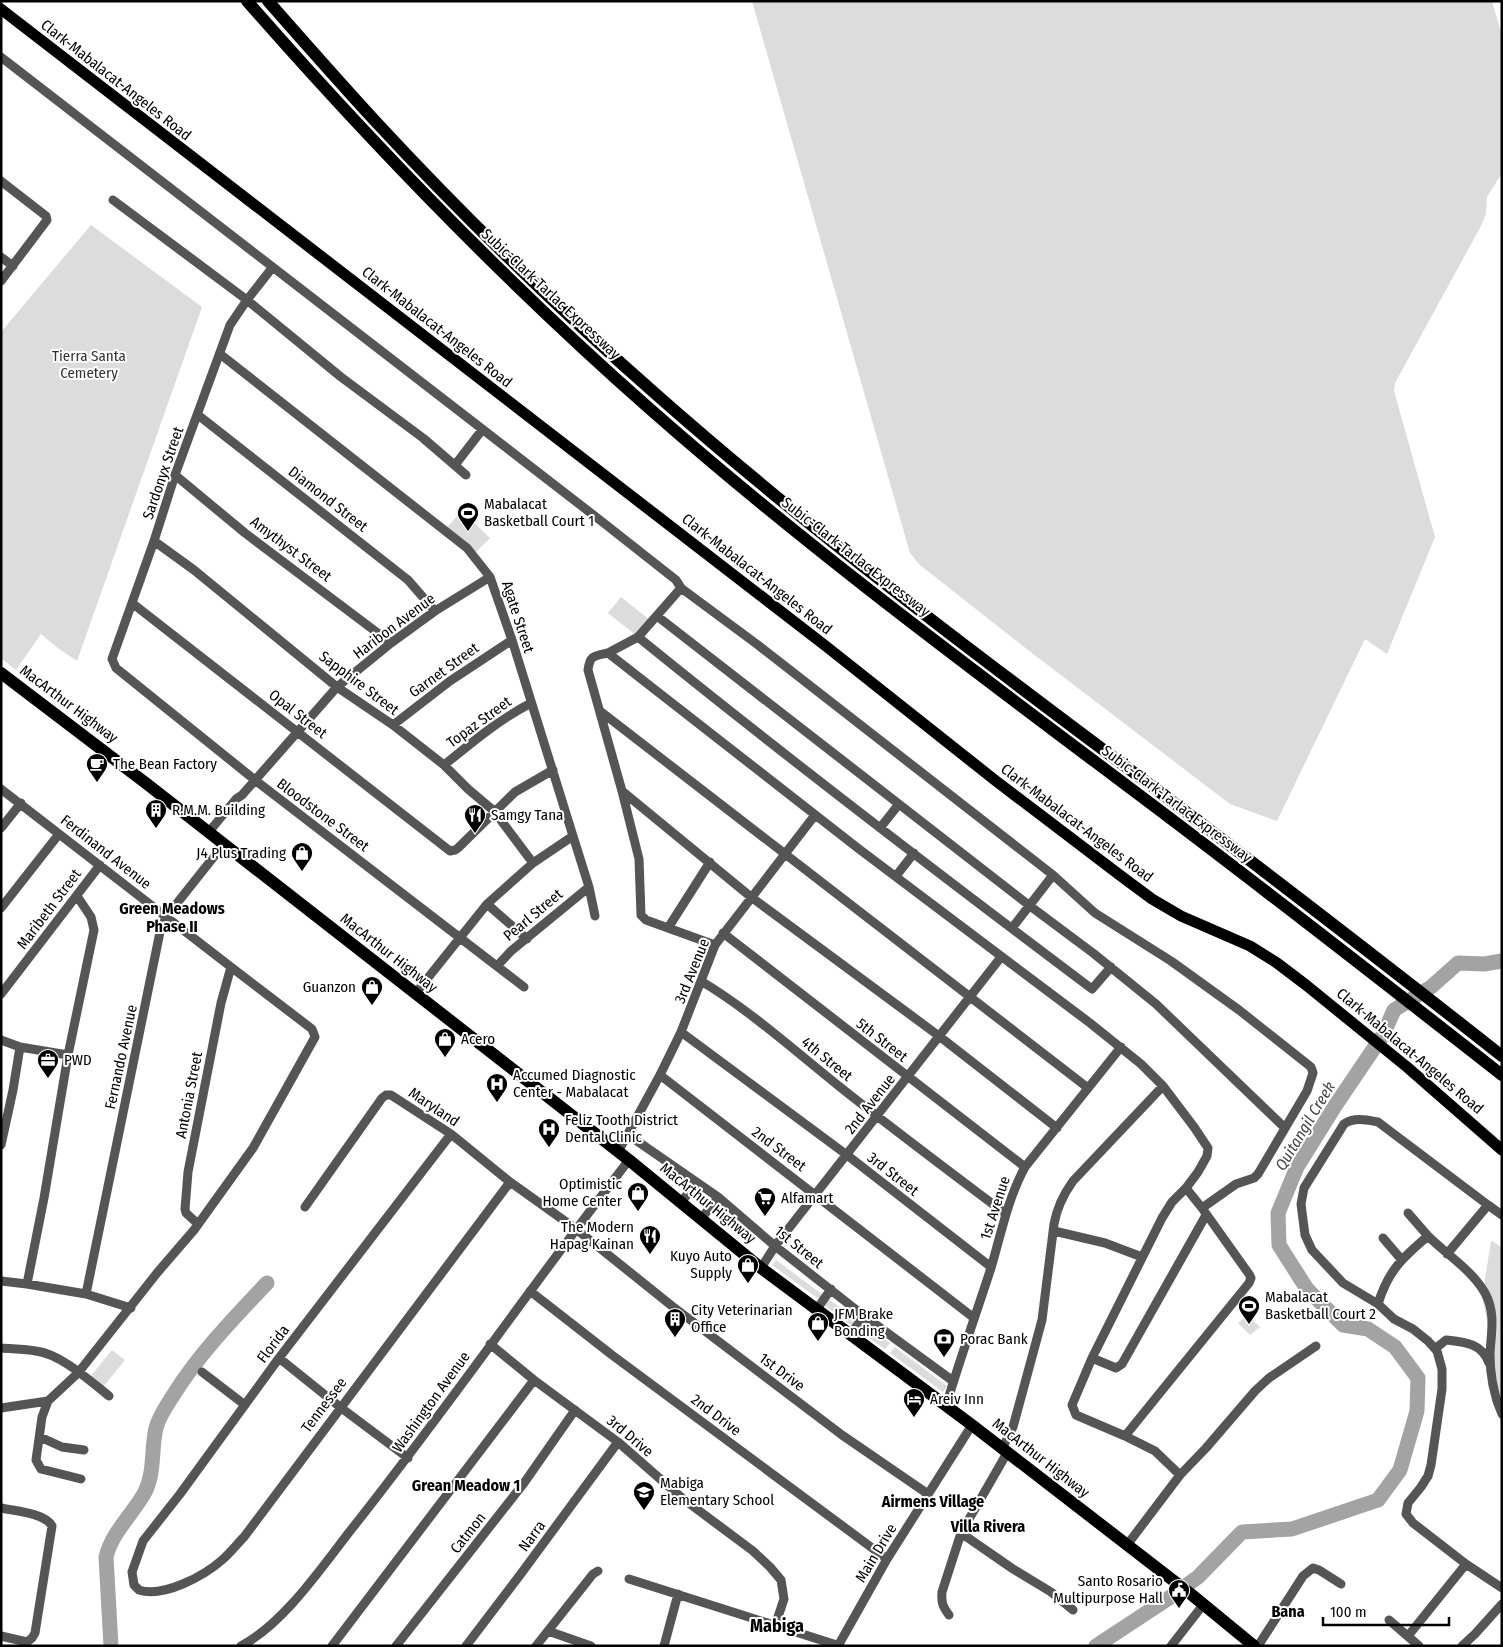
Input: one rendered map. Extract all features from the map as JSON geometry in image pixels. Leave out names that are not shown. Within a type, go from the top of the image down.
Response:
[{"type":"highway","name":"Subic-Clark-Tarlac Expressway","points":[[247,1],[296,57],[439,209],[503,272],[655,413],[776,515],[892,607],[1502,1074]]},
{"type":"highway","name":"Subic-Clark-Tarlac Expressway","points":[[268,1],[376,122],[426,174],[573,320],[657,396],[778,499],[891,588],[1502,1056]]},
{"type":"highway","name":"MacArthur Highway","points":[[1,673],[224,844],[629,1160],[761,1268],[972,1425],[1160,1570],[1254,1646]]},
{"type":"main road","name":"Clark-Mabalacat-Angeles Road","points":[[1,10],[1121,876],[1152,899],[1180,916],[1250,946],[1277,963],[1407,1067],[1502,1150]]},
{"type":"street","points":[[1,57],[676,580],[681,588],[766,651],[1054,875],[1095,913],[1171,961],[1239,1010],[1311,1067],[1313,1073],[1307,1091],[1254,1178],[1236,1184],[1204,1211],[1183,1254],[1122,1364],[1116,1368],[1092,1358]]},
{"type":"street","points":[[1,181],[46,216],[47,220],[1,281]]},
{"type":"street","points":[[113,200],[247,300],[341,377],[423,438],[466,475]]},
{"type":"street","points":[[1,257],[13,266]]},
{"type":"street","name":"Sardonyx Street","points":[[112,659],[154,541],[175,475],[230,325],[272,268]]},
{"type":"street","name":"Agate Street","points":[[220,354],[467,548],[490,577],[553,770],[589,887],[595,916]]},
{"type":"street","name":"Diamond Street","points":[[198,415],[408,580],[435,611]]},
{"type":"street","points":[[456,465],[482,430]]},
{"type":"street","name":"Amythyst Street","points":[[175,475],[244,532],[392,643]]},
{"type":"street","name":"Sapphire Street","points":[[154,541],[194,570],[337,687],[393,725],[444,765],[494,811],[533,863]]},
{"type":"street","name":"Haribon Avenue","points":[[210,834],[240,802],[242,795],[337,687],[435,611],[490,577]]},
{"type":"street","points":[[681,588],[638,637],[608,652],[594,656],[589,662],[588,670],[639,859],[641,915],[646,920],[715,945]]},
{"type":"street","name":"Opal Street","points":[[132,603],[450,851],[455,850],[494,811]]},
{"type":"street","points":[[657,616],[1111,967],[1156,1004],[1285,1128]]},
{"type":"street","points":[[638,637],[715,700],[880,828],[1092,989],[1111,967]]},
{"type":"street","name":"Garnet Street","points":[[393,725],[450,681],[512,640]]},
{"type":"street","points":[[608,652],[815,815],[1121,1047],[1163,1086],[1194,1127],[1208,1148],[1207,1156],[1186,1188],[1172,1202],[1162,1218],[1092,1358],[1072,1405],[1076,1415],[1126,1436],[1155,1451],[1180,1475]]},
{"type":"street","name":"Bloodstone Street","points":[[112,659],[116,668],[255,780],[524,987]]},
{"type":"street","name":"Topaz Street","points":[[444,765],[506,716],[531,703]]},
{"type":"street","points":[[600,711],[1088,1088]]},
{"type":"street","points":[[494,811],[515,792],[553,770]]},
{"type":"street","name":"Ferdinand Avenue","points":[[1,789],[231,968],[312,1028],[314,1040],[253,1148],[198,1224]]},
{"type":"street","points":[[622,791],[751,897],[939,1036],[1057,1128]]},
{"type":"street","points":[[1,828],[20,804]]},
{"type":"street","points":[[880,828],[899,804]]},
{"type":"street","name":"3rd Avenue","points":[[618,1152],[682,1032],[715,945],[815,815]]},
{"type":"street","points":[[1,908],[59,834]]},
{"type":"street","points":[[415,994],[487,904],[533,863],[573,836]]},
{"type":"street","name":"Fernando Avenue","points":[[86,1294],[160,932],[166,917],[224,844]]},
{"type":"street","points":[[896,876],[914,853]]},
{"type":"street","points":[[668,928],[710,862]]},
{"type":"street","name":"Maribeth Street","points":[[1,994],[100,865]]},
{"type":"street","points":[[1012,928],[1054,875]]},
{"type":"street","name":"Pearl Street","points":[[497,966],[512,951],[589,887]]},
{"type":"street","points":[[27,1284],[44,1198],[68,1055],[94,930],[92,917],[77,896]]},
{"type":"street","points":[[487,904],[527,939]]},
{"type":"street","name":"5th Street","points":[[723,933],[1025,1167]]},
{"type":"street","name":"2nd Avenue","points":[[761,1268],[775,1246],[1001,957]]},
{"type":"street","name":"Antonia Street","points":[[198,1224],[185,1209],[188,1172],[221,1003],[231,968]]},
{"type":"street","name":"4th Street","points":[[701,981],[754,1018],[877,1116],[1006,1214]]},
{"type":"street","name":"3rd Street","points":[[682,1032],[847,1155],[991,1267]]},
{"type":"street","points":[[1,1040],[20,1047],[68,1055]]},
{"type":"street","points":[[1,1145],[20,1047]]},
{"type":"street","name":"1st Avenue","points":[[946,1406],[1019,1178],[1025,1167],[1121,1047]]},
{"type":"street","name":"2nd Street","points":[[660,1075],[974,1318]]},
{"type":"street","points":[[949,1615],[941,1602],[942,1592],[961,1533],[1004,1451],[1013,1427],[1042,1320],[1057,1210],[1063,1195],[1073,1181],[1163,1086]]},
{"type":"street","name":"Maryland","points":[[305,1207],[378,1104],[386,1095],[391,1095],[451,1134],[510,1182],[576,1229]]},
{"type":"street","points":[[1502,1215],[1378,1122],[1364,1119],[1347,1121],[1344,1124],[1304,1188],[1301,1204],[1305,1234],[1312,1250],[1326,1266],[1343,1283],[1378,1304],[1394,1319],[1413,1329],[1436,1348],[1442,1369],[1442,1389],[1432,1459],[1428,1476],[1408,1502],[1406,1514],[1413,1523],[1466,1564],[1502,1588]]},
{"type":"street","name":"Florida","points":[[133,1578],[133,1564],[143,1541],[180,1494],[279,1358],[451,1134]]},
{"type":"street","name":"1st Street","points":[[627,1134],[718,1197],[830,1290],[953,1381]]},
{"type":"street","name":"Washington Avenue","points":[[246,1645],[278,1618],[294,1600],[408,1458],[490,1344],[629,1160]]},
{"type":"street","name":"Tennessee","points":[[133,1578],[134,1584],[139,1590],[152,1592],[186,1582],[200,1575],[221,1560],[244,1537],[510,1182]]},
{"type":"street","points":[[681,1202],[697,1183]]},
{"type":"street","points":[[1126,1436],[1249,1283],[1251,1278],[1186,1188]]},
{"type":"street","points":[[701,1219],[718,1197]]},
{"type":"street","points":[[1447,1254],[1488,1205]]},
{"type":"street","points":[[1408,1213],[1428,1236],[1469,1274],[1485,1294],[1492,1313],[1493,1323],[1491,1377],[1502,1414]]},
{"type":"street","points":[[81,1478],[41,1469],[36,1460],[42,1417],[48,1401],[78,1373],[198,1224]]},
{"type":"street","name":"1st Drive","points":[[576,1229],[672,1306],[842,1435],[928,1494]]},
{"type":"street","points":[[1054,1231],[1105,1243],[1142,1257]]},
{"type":"street","points":[[1378,1304],[1387,1279],[1401,1259],[1428,1236]]},
{"type":"street","points":[[1383,1238],[1401,1259]]},
{"type":"street","points":[[1,1281],[86,1294],[130,1308]]},
{"type":"street","points":[[817,1309],[830,1290]]},
{"type":"street","name":"2nd Drive","points":[[530,1291],[612,1355],[887,1559]]},
{"type":"street","points":[[851,1334],[864,1316]]},
{"type":"street","points":[[1436,1348],[1446,1340],[1477,1346],[1488,1359],[1491,1368]]},
{"type":"street","name":"3rd Drive","points":[[490,1344],[534,1380],[618,1442],[682,1498],[753,1551],[782,1580],[784,1599],[775,1626]]},
{"type":"street","points":[[1127,1545],[1180,1475],[1255,1391],[1269,1378],[1316,1346]]},
{"type":"street","points":[[1,1348],[38,1351],[51,1355],[109,1396]]},
{"type":"street","points":[[279,1358],[340,1408],[408,1458]]},
{"type":"street","points":[[202,1372],[245,1405]]},
{"type":"street","points":[[332,1646],[534,1380]]},
{"type":"street","points":[[1,1408],[48,1401]]},
{"type":"street","name":"Catmon","points":[[396,1646],[524,1483],[576,1410]]},
{"type":"street","name":"Main Drive","points":[[838,1645],[887,1559],[972,1425]]},
{"type":"street","points":[[40,1437],[62,1448],[84,1450]]},
{"type":"street","name":"Narra","points":[[466,1646],[618,1442]]},
{"type":"street","points":[[1,1508],[44,1517],[52,1526],[35,1633],[27,1642],[1,1636]]},
{"type":"street","points":[[961,1533],[1013,1569],[1051,1592],[1073,1610]]},
{"type":"street","points":[[1408,1636],[1466,1564]]},
{"type":"street","points":[[1258,1646],[1303,1576],[1312,1568],[1316,1568],[1341,1584]]},
{"type":"street","points":[[536,1646],[593,1574],[598,1571]]},
{"type":"street","points":[[629,1579],[838,1645]]},
{"type":"street","points":[[664,1646],[678,1594]]},
{"type":"street","points":[[1462,1646],[1502,1604]]},
{"type":"street","points":[[1171,1646],[1203,1605]]},
{"type":"street","points":[[1389,1620],[1419,1646]]},
{"type":"street","points":[[548,1631],[591,1646]]},
{"type":"green space","points":[[752,1],[1492,1],[1502,36],[1502,173],[1487,197],[1486,214],[1481,226],[1395,383],[1394,391],[1435,537],[1387,654],[1365,639],[1277,821],[1230,804],[1028,650],[920,565],[910,553]]},
{"type":"green space","name":"Tierra Santa Cemetery","points":[[91,225],[202,307],[77,661],[41,634],[16,670],[1,658],[1,332]]},
{"type":"green space","name":"Mabalacat Basketball Court 1","points":[[462,511],[490,538],[474,554],[447,527]]},
{"type":"green space","points":[[621,597],[650,620],[637,636],[608,613]]},
{"type":"green space","points":[[1491,1241],[1502,1248],[1502,1426],[1494,1405],[1493,1344],[1482,1298]]},
{"type":"green space","points":[[776,1260],[823,1295],[820,1300],[772,1265]]},
{"type":"green space","points":[[827,1298],[857,1320],[852,1326],[823,1304]]},
{"type":"green space","name":"Mabalacat Basketball Court 2","points":[[1247,1315],[1260,1327],[1250,1335],[1238,1323]]},
{"type":"green space","points":[[862,1323],[890,1343],[885,1349],[857,1330]]},
{"type":"green space","points":[[895,1347],[947,1386],[943,1392],[890,1353]]},
{"type":"green space","points":[[112,1350],[125,1360],[103,1387],[90,1377]]},
{"type":"waterway","name":"Quitangil Creek","points":[[1096,1646],[1198,1577],[1242,1532],[1292,1529],[1378,1500],[1400,1470],[1417,1411],[1418,1378],[1395,1347],[1368,1329],[1343,1325],[1307,1289],[1279,1245],[1278,1213],[1297,1167],[1383,1035],[1394,1010],[1431,987],[1458,963],[1484,964],[1502,961]]},
{"type":"waterway","points":[[111,1646],[106,1557],[113,1539],[145,1492],[152,1468],[156,1428],[159,1419],[195,1364],[267,1283]]},
{"type":"place","name":"Mabalacat Basketball Court 1","points":[[468,532]]},
{"type":"place","name":"The Bean Factory","points":[[97,783]]},
{"type":"place","name":"R.M.M. Building","points":[[156,829]]},
{"type":"place","name":"Samgy Tana","points":[[475,834]]},
{"type":"place","name":"J4 Plus Trading","points":[[302,872]]},
{"type":"place","name":"Guanzon","points":[[372,1006]]},
{"type":"place","name":"Acero","points":[[445,1058]]},
{"type":"place","name":"PWD","points":[[48,1079]]},
{"type":"place","name":"Accumed Diagnostic Center - Mabalacat","points":[[497,1103]]},
{"type":"place","name":"Feliz Tooth District Dental Clinic","points":[[549,1148]]},
{"type":"place","name":"Optimistic Home Center","points":[[638,1212]]},
{"type":"place","name":"Alfamart","points":[[765,1217]]},
{"type":"place","name":"The Modern Hapag Kainan","points":[[650,1255]]},
{"type":"place","name":"Kuyo Auto Supply","points":[[748,1284]]},
{"type":"place","name":"Mabalacat Basketball Court 2","points":[[1249,1325]]},
{"type":"place","name":"City Veterinarian Office","points":[[675,1338]]},
{"type":"place","name":"JFM Brake Bonding","points":[[818,1342]]},
{"type":"place","name":"Porac Bank","points":[[944,1358]]},
{"type":"place","name":"Areiv Inn","points":[[914,1418]]},
{"type":"place","name":"Mabiga Elementary School","points":[[644,1511]]},
{"type":"place","name":"Santo Rosario Multipurpose Hall","points":[[1179,1609]]},
{"type":"district","name":"Green Meadows Phase II","points":[[172,917]]},
{"type":"district","name":"Grean Meadow 1","points":[[466,1485]]},
{"type":"district","name":"Airmens Village","points":[[933,1501]]},
{"type":"district","name":"Villa Rivera","points":[[988,1526]]},
{"type":"district","name":"Bana","points":[[1288,1611]]},
{"type":"district","name":"Mabiga","points":[[777,1626]]}]
